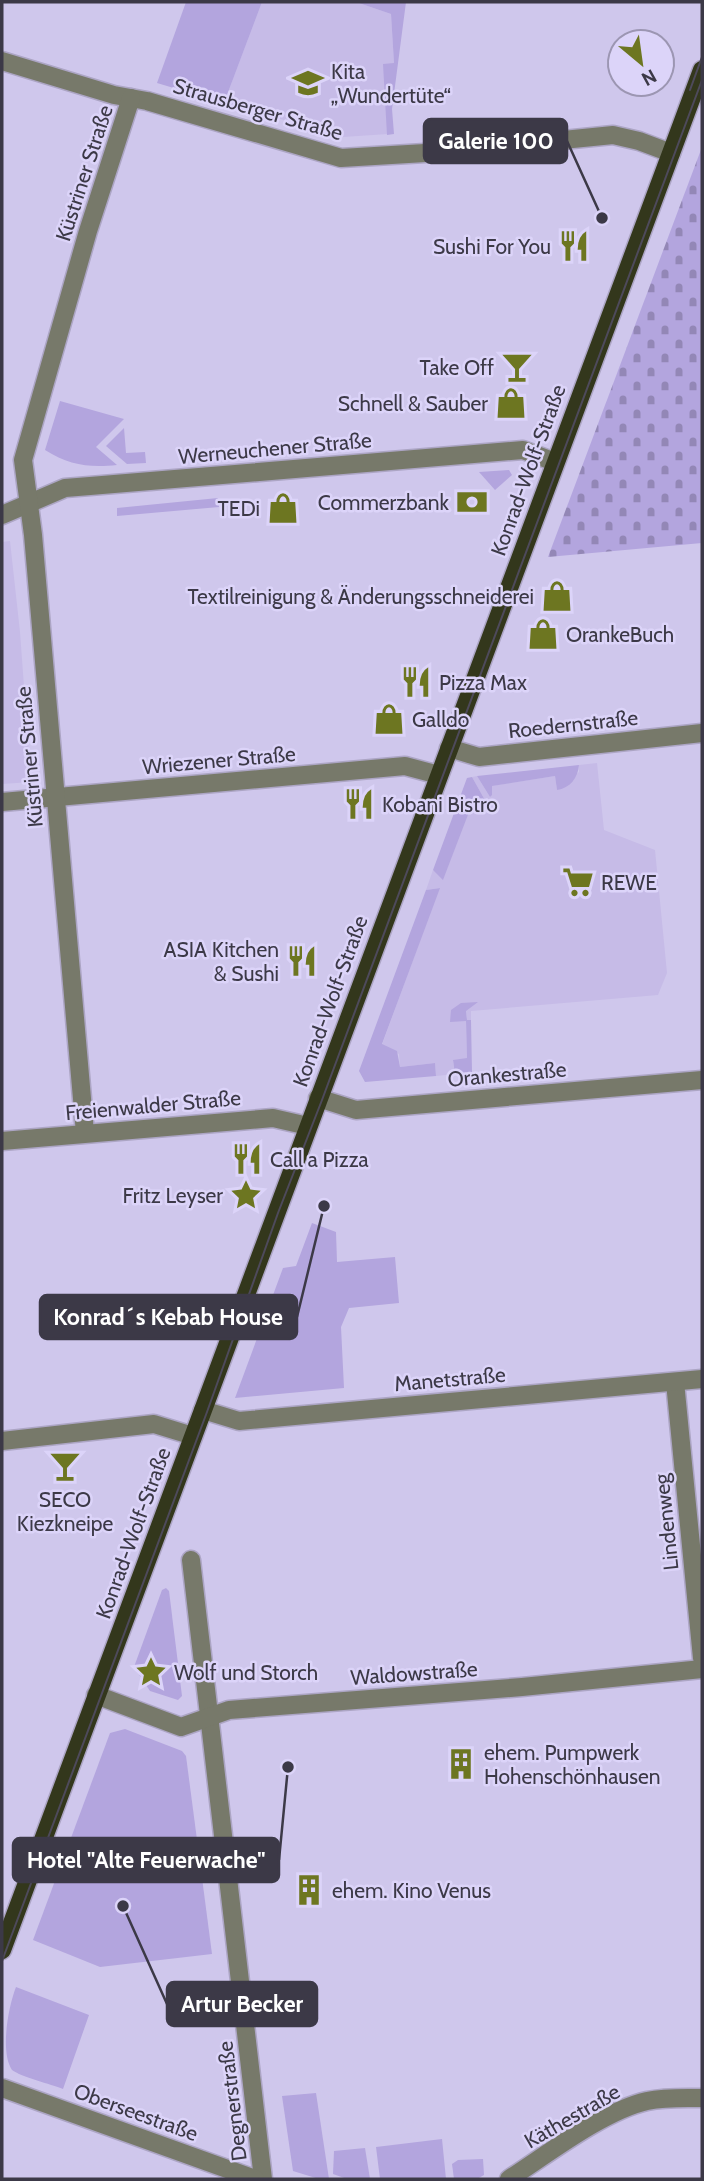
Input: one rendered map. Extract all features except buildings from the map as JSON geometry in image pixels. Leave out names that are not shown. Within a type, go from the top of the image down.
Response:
[{"type":"main road","name":"Konrad-Wolf-Straße","points":[[2,1950],[702,70]]},
{"type":"street","name":"Strausberger Straße","points":[[2,61],[341,158],[442,152],[613,135],[671,153]]},
{"type":"street","name":"Küstriner Straße","points":[[85,1133],[23,460],[88,231],[131,98]]},
{"type":"street","name":"Werneuchener Straße","points":[[2,515],[65,488],[518,450],[555,462]]},
{"type":"street","name":"Roedernstraße","points":[[449,748],[479,757],[702,733]]},
{"type":"street","name":"Wriezener Straße","points":[[2,802],[405,766],[439,775]]},
{"type":"street","name":"Orankestraße","points":[[318,1098],[356,1110],[702,1080]]},
{"type":"street","name":"Freienwalder Straße","points":[[2,1141],[273,1118],[308,1126]]},
{"type":"street","name":"Manetstraße","points":[[203,1410],[239,1421],[702,1379]]},
{"type":"street","name":"Lindenweg","points":[[675,1382],[702,1658]]},
{"type":"street","points":[[2,1441],[154,1424],[193,1436]]},
{"type":"street","name":"Degnerstraße","points":[[191,1560],[263,2179]]},
{"type":"street","name":"Waldowstraße","points":[[96,1695],[181,1727],[229,1710],[522,1688],[702,1669]]},
{"type":"street","name":"Oberseestraße","points":[[2,2088],[255,2179]]},
{"type":"street","name":"Käthestraße","points":[[509,2179],[622,2109],[647,2101],[677,2097],[702,2098]]},
{"type":"shaded area","name":"Kita „Wundertüte“","points":[[262,2],[356,2],[391,14],[394,63],[388,134],[343,137],[224,103]]},
{"type":"shaded area","points":[[10,541],[31,782],[2,784],[2,542]]},
{"type":"shaded area","points":[[597,763],[604,830],[655,850],[667,973],[658,995],[471,1011],[471,1020],[467,1020],[466,1010],[477,1002],[450,1021],[466,1021],[467,1059],[453,1061],[455,1074],[436,1076],[435,1063],[400,1067],[399,1054],[382,1045],[439,888],[426,890],[433,870],[443,879],[474,798],[486,802],[472,777],[477,776],[490,797],[491,786],[555,776],[557,790],[579,772],[579,765]]},
{"type":"green space","points":[[186,2],[262,2],[224,103],[157,83]]},
{"type":"green space","points":[[356,2],[406,2],[392,109],[394,134],[387,135],[383,64],[394,63],[391,14]]},
{"type":"green space","points":[[702,147],[702,543],[548,557]]},
{"type":"green space","points":[[60,401],[124,419],[96,447],[117,465],[80,464],[45,450]]},
{"type":"green space","points":[[124,428],[126,453],[145,452],[146,463],[127,464],[106,446]]},
{"type":"green space","points":[[509,470],[512,475],[495,490],[479,472]]},
{"type":"green space","points":[[218,498],[219,507],[117,516],[117,508]]},
{"type":"green space","points":[[579,765],[572,782],[557,790],[555,776],[492,786],[490,797],[477,776]]},
{"type":"green space","points":[[472,777],[486,802],[474,799],[443,880],[433,870],[467,778]]},
{"type":"green space","points":[[440,888],[382,1044],[397,1051],[400,1067],[435,1063],[436,1076],[365,1082],[359,1071],[426,890]]},
{"type":"green space","points":[[478,1002],[466,1011],[467,1020],[471,1020],[472,1072],[455,1074],[453,1060],[467,1058],[466,1021],[450,1022],[451,1010],[461,1003]]},
{"type":"green space","points":[[312,1223],[336,1232],[337,1262],[395,1257],[399,1303],[349,1308],[341,1327],[344,1388],[235,1398],[283,1268],[296,1266]]},
{"type":"green space","points":[[166,1588],[169,1591],[182,1696],[178,1700],[150,1691],[134,1667],[162,1590]]},
{"type":"green space","points":[[125,1729],[182,1751],[186,1756],[212,1954],[100,1967],[33,1940],[110,1733]]},
{"type":"green space","points":[[16,1987],[89,2015],[63,2089],[22,2075],[12,2070],[8,2062],[8,2018]]},
{"type":"green space","points":[[316,2093],[329,2179],[319,2179],[293,2171],[282,2096]]},
{"type":"green space","points":[[442,2139],[446,2179],[380,2179],[376,2147]]},
{"type":"green space","points":[[365,2148],[370,2179],[347,2179],[333,2174],[334,2151]]},
{"type":"green space","points":[[483,2159],[484,2175],[477,2179],[454,2179],[452,2164],[458,2160]]},
{"type":"tram line","points":[[690,90],[702,57]]},
{"type":"tram line","points":[[2,1961],[207,1412],[278,1213],[702,80]]},
{"type":"place","name":"Kita „Wundertüte“","points":[[308,83]]},
{"type":"place","name":"Galerie 100","points":[[602,218]]},
{"type":"place","name":"Sushi For You","points":[[574,246]]},
{"type":"place","name":"Take Off","points":[[517,367]]},
{"type":"place","name":"Schnell & Sauber","points":[[511,403]]},
{"type":"place","name":"Commerzbank","points":[[472,502]]},
{"type":"place","name":"TEDi","points":[[283,508]]},
{"type":"place","name":"Textilreinigung & Änderungsschneiderei","points":[[557,596]]},
{"type":"place","name":"OrankeBuch","points":[[543,634]]},
{"type":"place","name":"Pizza Max","points":[[416,682]]},
{"type":"place","name":"Galldo","points":[[389,719]]},
{"type":"place","name":"Kobani Bistro","points":[[359,804]]},
{"type":"place","name":"REWE","points":[[578,882]]},
{"type":"place","name":"ASIA Kitchen & Sushi","points":[[302,961]]},
{"type":"place","name":"Call a Pizza","points":[[247,1159]]},
{"type":"place","name":"Fritz Leyser","points":[[246,1195]]},
{"type":"place","name":"Konrad´s Kebab House","points":[[324,1206]]},
{"type":"place","name":"SECO Kiezkneipe","points":[[65,1466]]},
{"type":"place","name":"Wolf und Storch","points":[[151,1672]]},
{"type":"place","name":"ehem. Pumpwerk Hohenschönhausen","points":[[461,1764]]},
{"type":"place","name":"Hotel \"Alte Feuerwache\"","points":[[288,1767]]},
{"type":"place","name":"ehem. Kino Venus","points":[[309,1890]]},
{"type":"place","name":"Artur Becker","points":[[123,1906]]}]
